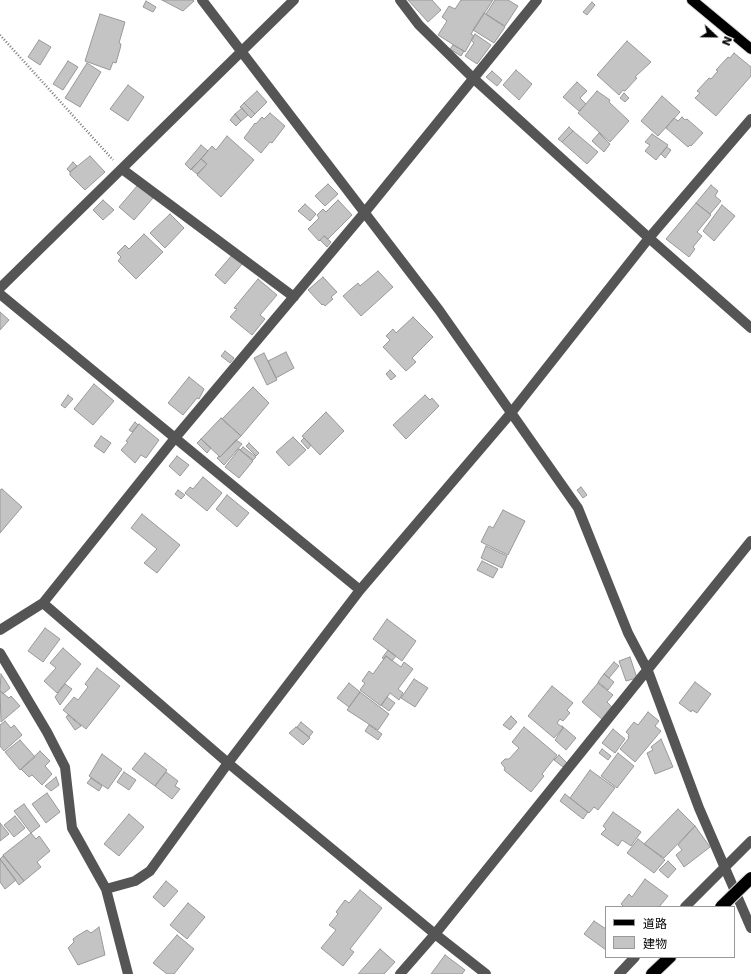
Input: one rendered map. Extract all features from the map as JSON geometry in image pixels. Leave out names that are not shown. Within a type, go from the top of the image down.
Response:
[{"type":"highway","points":[[722,906],[751,878]]},
{"type":"highway","points":[[652,974],[669,958]]},
{"type":"main road","points":[[692,0],[751,49]]},
{"type":"street","points":[[202,0],[240,52],[365,212],[439,310],[578,508],[628,633],[648,671],[699,808],[751,928]]},
{"type":"street","points":[[0,288],[294,0]]},
{"type":"street","points":[[400,0],[419,25],[473,78],[649,238],[751,328]]},
{"type":"street","points":[[0,630],[43,603],[175,438],[365,212],[537,0]]},
{"type":"street","points":[[106,889],[135,881],[150,871],[228,763],[360,590],[511,413],[649,238],[751,119]]},
{"type":"street","points":[[122,169],[294,296]]},
{"type":"street","points":[[0,294],[360,590]]},
{"type":"street","points":[[400,974],[435,934],[751,541]]},
{"type":"street","points":[[43,603],[228,763],[435,934],[486,974]]},
{"type":"street","points":[[0,653],[47,732],[65,767],[72,828],[106,889],[128,974]]},
{"type":"street","points":[[686,906],[751,841]]},
{"type":"street","points":[[619,974],[634,958]]},
{"type":"path","points":[[0,35],[122,169]]},
{"type":"building","points":[[162,0],[193,0],[194,1],[183,11]]},
{"type":"building","points":[[408,0],[432,0],[441,10],[428,22]]},
{"type":"building","points":[[461,0],[493,0],[471,34],[474,36],[465,52],[438,35],[447,21],[442,17],[449,6],[455,9]]},
{"type":"building","points":[[495,0],[508,0],[518,6],[505,26],[486,14]]},
{"type":"building","points":[[146,1],[156,7],[153,12],[143,7]]},
{"type":"building","points":[[592,2],[595,5],[587,15],[583,12]]},
{"type":"building","points":[[484,13],[505,27],[494,43],[473,30]]},
{"type":"building","points":[[100,14],[125,22],[119,43],[121,44],[116,63],[113,62],[110,70],[85,61]]},
{"type":"building","points":[[475,34],[491,45],[477,64],[465,56],[474,43],[471,40]]},
{"type":"building","points":[[39,40],[51,47],[40,65],[28,57]]},
{"type":"building","points":[[627,41],[651,62],[635,77],[637,78],[625,91],[623,90],[619,95],[597,75]]},
{"type":"building","points":[[453,45],[464,51],[461,56],[450,49]]},
{"type":"building","points":[[734,53],[751,67],[751,76],[716,116],[695,98],[700,93],[697,91],[709,78],[711,79],[718,71],[716,70],[728,57],[730,58]]},
{"type":"building","points":[[68,61],[78,67],[63,90],[53,84]]},
{"type":"building","points":[[87,63],[101,72],[80,107],[65,98]]},
{"type":"building","points":[[516,70],[532,84],[519,100],[503,85]]},
{"type":"building","points":[[492,71],[502,80],[497,86],[486,77]]},
{"type":"building","points":[[577,82],[587,91],[580,98],[586,104],[579,111],[563,97]]},
{"type":"building","points":[[128,85],[144,97],[128,121],[110,109]]},
{"type":"building","points":[[257,91],[267,102],[255,114],[244,103]]},
{"type":"building","points":[[597,91],[610,100],[609,102],[629,121],[610,142],[578,113]]},
{"type":"building","points":[[624,93],[629,98],[625,102],[620,98]]},
{"type":"building","points":[[662,96],[680,112],[658,136],[641,121]]},
{"type":"building","points":[[244,103],[255,114],[251,118],[240,107]]},
{"type":"building","points":[[242,108],[248,115],[241,121],[235,114]]},
{"type":"building","points":[[270,113],[285,126],[272,143],[270,142],[261,153],[244,138],[255,123],[256,124],[262,117],[264,119]]},
{"type":"building","points":[[235,114],[241,121],[236,126],[230,120]]},
{"type":"building","points":[[682,117],[685,120],[687,119],[703,133],[691,146],[690,145],[688,147],[666,128],[674,118],[678,121]]},
{"type":"building","points":[[569,127],[573,131],[562,142],[558,139]]},
{"type":"building","points":[[573,131],[598,152],[587,164],[562,142]]},
{"type":"building","points":[[599,133],[610,144],[604,152],[592,141]]},
{"type":"building","points":[[652,134],[668,145],[656,160],[645,151],[650,145],[645,142]]},
{"type":"building","points":[[227,136],[254,160],[221,197],[197,175],[207,164],[201,159],[212,146],[216,150]]},
{"type":"building","points":[[201,145],[208,151],[191,170],[185,164]]},
{"type":"building","points":[[667,147],[671,150],[665,158],[661,154]]},
{"type":"building","points":[[90,156],[105,172],[85,190],[70,175],[70,172]]},
{"type":"building","points":[[201,159],[207,164],[197,174],[191,169]]},
{"type":"building","points":[[73,162],[77,166],[70,172],[67,169]]},
{"type":"building","points":[[328,184],[338,194],[325,206],[315,196]]},
{"type":"building","points":[[138,185],[153,198],[134,220],[119,207]]},
{"type":"building","points":[[711,185],[718,191],[715,196],[721,201],[710,214],[696,203]]},
{"type":"building","points":[[103,200],[114,210],[103,220],[93,210]]},
{"type":"building","points":[[338,200],[352,215],[328,239],[324,236],[319,241],[308,229],[319,218],[317,215],[323,209],[326,212]]},
{"type":"building","points":[[696,203],[711,215],[697,232],[702,236],[693,247],[695,249],[689,257],[666,239]]},
{"type":"building","points":[[305,204],[316,214],[310,221],[298,211]]},
{"type":"building","points":[[722,205],[735,216],[714,241],[703,231]]},
{"type":"building","points":[[170,214],[184,228],[165,248],[150,233]]},
{"type":"building","points":[[144,234],[163,252],[136,279],[118,261],[121,257],[117,253],[125,245],[129,249]]},
{"type":"building","points":[[324,236],[331,242],[327,247],[320,240]]},
{"type":"building","points":[[233,254],[243,263],[225,284],[215,275]]},
{"type":"building","points":[[378,271],[393,287],[361,316],[343,296],[358,283],[360,286]]},
{"type":"building","points":[[323,277],[337,292],[331,297],[333,299],[325,306],[323,304],[322,305],[308,290]]},
{"type":"building","points":[[258,279],[277,295],[260,315],[265,319],[252,335],[230,317],[237,309],[234,308]]},
{"type":"building","points":[[0,312],[9,320],[0,330]]},
{"type":"building","points":[[413,317],[433,337],[412,358],[416,362],[406,371],[383,347],[390,340],[386,336],[393,329],[396,333]]},
{"type":"building","points":[[225,351],[234,358],[230,363],[221,356]]},
{"type":"building","points":[[286,352],[294,368],[276,378],[268,361]]},
{"type":"building","points":[[264,353],[277,380],[267,385],[254,358]]},
{"type":"building","points":[[390,370],[396,376],[391,380],[386,374]]},
{"type":"building","points":[[189,377],[204,389],[199,399],[197,398],[183,415],[168,403]]},
{"type":"building","points":[[94,384],[114,401],[93,425],[74,409]]},
{"type":"building","points":[[253,387],[269,403],[241,436],[222,419]]},
{"type":"building","points":[[68,395],[73,399],[65,408],[61,405]]},
{"type":"building","points":[[425,395],[430,400],[432,398],[439,406],[406,439],[393,425]]},
{"type":"building","points":[[326,412],[344,431],[320,455],[302,436]]},
{"type":"building","points":[[221,418],[241,436],[220,457],[201,439]]},
{"type":"building","points":[[135,422],[138,425],[132,432],[129,430]]},
{"type":"building","points":[[139,424],[159,440],[146,458],[141,455],[135,463],[121,450],[128,442],[126,441]]},
{"type":"building","points":[[101,436],[111,443],[104,453],[94,446]]},
{"type":"building","points":[[293,437],[306,450],[289,466],[276,452]]},
{"type":"building","points":[[304,438],[311,445],[308,449],[301,441]]},
{"type":"building","points":[[201,439],[211,448],[207,453],[197,443]]},
{"type":"building","points":[[236,440],[242,444],[224,465],[217,458],[219,456],[220,457]]},
{"type":"building","points":[[249,443],[259,453],[256,456],[246,446]]},
{"type":"building","points":[[243,447],[256,457],[253,460],[240,450]]},
{"type":"building","points":[[239,449],[253,461],[239,478],[225,467]]},
{"type":"building","points":[[177,456],[189,465],[180,476],[169,466]]},
{"type":"building","points":[[203,477],[222,493],[207,511],[185,493],[190,487],[193,489]]},
{"type":"building","points":[[581,487],[587,495],[583,498],[577,490]]},
{"type":"building","points":[[2,489],[22,507],[0,533],[0,490]]},
{"type":"building","points":[[178,490],[185,495],[181,499],[175,494]]},
{"type":"building","points":[[227,495],[249,513],[237,527],[216,509]]},
{"type":"building","points":[[503,510],[525,521],[508,555],[481,542],[489,526],[493,528]]},
{"type":"building","points":[[142,514],[180,545],[157,573],[144,563],[157,549],[131,528]]},
{"type":"building","points":[[486,546],[507,556],[502,568],[481,558]]},
{"type":"building","points":[[482,561],[498,569],[493,578],[477,570]]},
{"type":"building","points":[[387,619],[416,641],[402,661],[373,639]]},
{"type":"building","points":[[45,628],[60,639],[43,662],[28,651]]},
{"type":"building","points":[[63,648],[81,664],[57,693],[44,681],[56,668],[50,663]]},
{"type":"building","points":[[388,650],[396,656],[392,661],[386,656],[384,659],[382,658]]},
{"type":"building","points":[[386,656],[401,667],[404,662],[413,669],[398,689],[403,693],[399,700],[390,693],[381,706],[360,690],[365,683],[362,681],[369,671],[373,674]]},
{"type":"building","points":[[630,657],[637,678],[626,681],[619,661]]},
{"type":"building","points":[[614,662],[619,666],[609,678],[604,674]]},
{"type":"building","points":[[97,668],[120,686],[86,729],[63,710],[74,697],[78,700],[88,687],[85,684]]},
{"type":"building","points":[[1,674],[10,688],[3,694],[0,691]]},
{"type":"building","points":[[604,674],[614,682],[608,690],[598,682]]},
{"type":"building","points":[[414,679],[428,688],[415,707],[401,698]]},
{"type":"building","points":[[695,682],[711,694],[697,713],[692,710],[691,712],[679,703]]},
{"type":"building","points":[[349,683],[360,692],[349,707],[337,698]]},
{"type":"building","points":[[598,683],[613,695],[607,702],[613,708],[603,720],[582,702]]},
{"type":"building","points":[[65,684],[72,689],[60,705],[55,697]]},
{"type":"building","points":[[552,686],[573,703],[567,710],[570,713],[563,721],[560,719],[557,723],[563,728],[554,738],[528,716]]},
{"type":"building","points":[[0,691],[9,698],[11,696],[20,706],[1,722]]},
{"type":"building","points":[[360,692],[389,714],[378,730],[347,710]]},
{"type":"building","points":[[387,697],[395,703],[389,711],[381,705]]},
{"type":"building","points":[[648,712],[659,721],[655,726],[661,731],[635,762],[620,749],[629,738],[629,735],[626,732],[634,722],[638,725]]},
{"type":"building","points":[[68,715],[81,726],[75,730],[66,717]]},
{"type":"building","points":[[511,716],[517,722],[510,730],[503,725]]},
{"type":"building","points":[[5,721],[11,728],[14,725],[22,735],[4,751],[0,746],[0,725]]},
{"type":"building","points":[[301,722],[313,732],[309,737],[297,727]]},
{"type":"building","points":[[369,725],[382,734],[378,740],[365,731]]},
{"type":"building","points":[[562,726],[576,738],[566,750],[555,740],[563,728]]},
{"type":"building","points":[[296,727],[310,738],[303,745],[289,733]]},
{"type":"building","points":[[524,727],[557,755],[542,774],[544,776],[531,792],[504,770],[505,768],[501,763],[505,759],[509,759],[519,748],[512,742]]},
{"type":"building","points":[[613,729],[625,739],[615,753],[602,743]]},
{"type":"building","points":[[661,739],[673,767],[655,774],[647,753],[653,750],[651,747]]},
{"type":"building","points":[[20,740],[35,757],[20,770],[5,752]]},
{"type":"building","points":[[602,749],[611,756],[608,760],[599,753]]},
{"type":"building","points":[[40,751],[50,761],[45,766],[52,774],[42,785],[32,775],[29,777],[21,769]]},
{"type":"building","points":[[145,753],[167,770],[155,786],[132,769]]},
{"type":"building","points":[[618,753],[634,766],[617,788],[601,776]]},
{"type":"building","points":[[102,754],[122,769],[108,789],[89,776]]},
{"type":"building","points":[[559,755],[567,763],[563,767],[554,760]]},
{"type":"building","points":[[590,770],[615,788],[598,810],[594,807],[589,813],[570,798]]},
{"type":"building","points":[[124,772],[136,780],[129,790],[117,782]]},
{"type":"building","points":[[166,772],[178,781],[175,786],[180,789],[172,799],[155,786]]},
{"type":"building","points":[[56,777],[59,785],[51,791],[45,786]]},
{"type":"building","points":[[91,778],[102,786],[99,791],[87,783]]},
{"type":"building","points":[[47,793],[60,812],[46,823],[32,804]]},
{"type":"building","points":[[565,794],[588,812],[583,819],[560,801]]},
{"type":"building","points":[[24,804],[40,826],[31,833],[14,811]]},
{"type":"building","points":[[678,809],[695,826],[664,858],[644,844]]},
{"type":"building","points":[[613,812],[641,832],[631,846],[622,840],[618,846],[601,834],[606,829],[603,826]]},
{"type":"building","points":[[129,814],[144,827],[119,856],[104,844]]},
{"type":"building","points":[[15,816],[25,828],[14,837],[4,825]]},
{"type":"building","points":[[0,823],[9,834],[0,841]]},
{"type":"building","points":[[695,826],[710,847],[684,867],[676,855],[682,850],[678,845]]},
{"type":"building","points":[[31,833],[36,839],[39,836],[50,851],[37,862],[41,867],[24,881],[3,855]]},
{"type":"building","points":[[638,839],[665,860],[654,873],[627,853]]},
{"type":"building","points":[[3,856],[24,881],[19,885],[0,859]]},
{"type":"building","points":[[0,859],[16,880],[5,889],[0,882]]},
{"type":"building","points":[[668,861],[676,869],[668,878],[659,870]]},
{"type":"building","points":[[645,879],[668,896],[660,906],[623,906],[621,904],[629,894],[632,897]]},
{"type":"building","points":[[166,881],[178,891],[164,907],[153,897]]},
{"type":"building","points":[[360,890],[382,908],[350,949],[354,952],[343,966],[321,948],[336,930],[329,925],[338,914],[336,912],[345,900],[349,903]]},
{"type":"building","points":[[188,903],[205,917],[187,939],[170,925]]},
{"type":"building","points":[[594,921],[605,928],[605,949],[584,934]]},
{"type":"building","points":[[99,927],[105,955],[78,965],[68,948],[74,942],[73,939],[77,936],[87,930],[91,933]]},
{"type":"building","points":[[177,935],[194,949],[174,974],[167,974],[153,963]]},
{"type":"building","points":[[380,949],[395,962],[384,974],[358,974]]},
{"type":"building","points":[[445,955],[465,970],[462,974],[431,974]]}]
